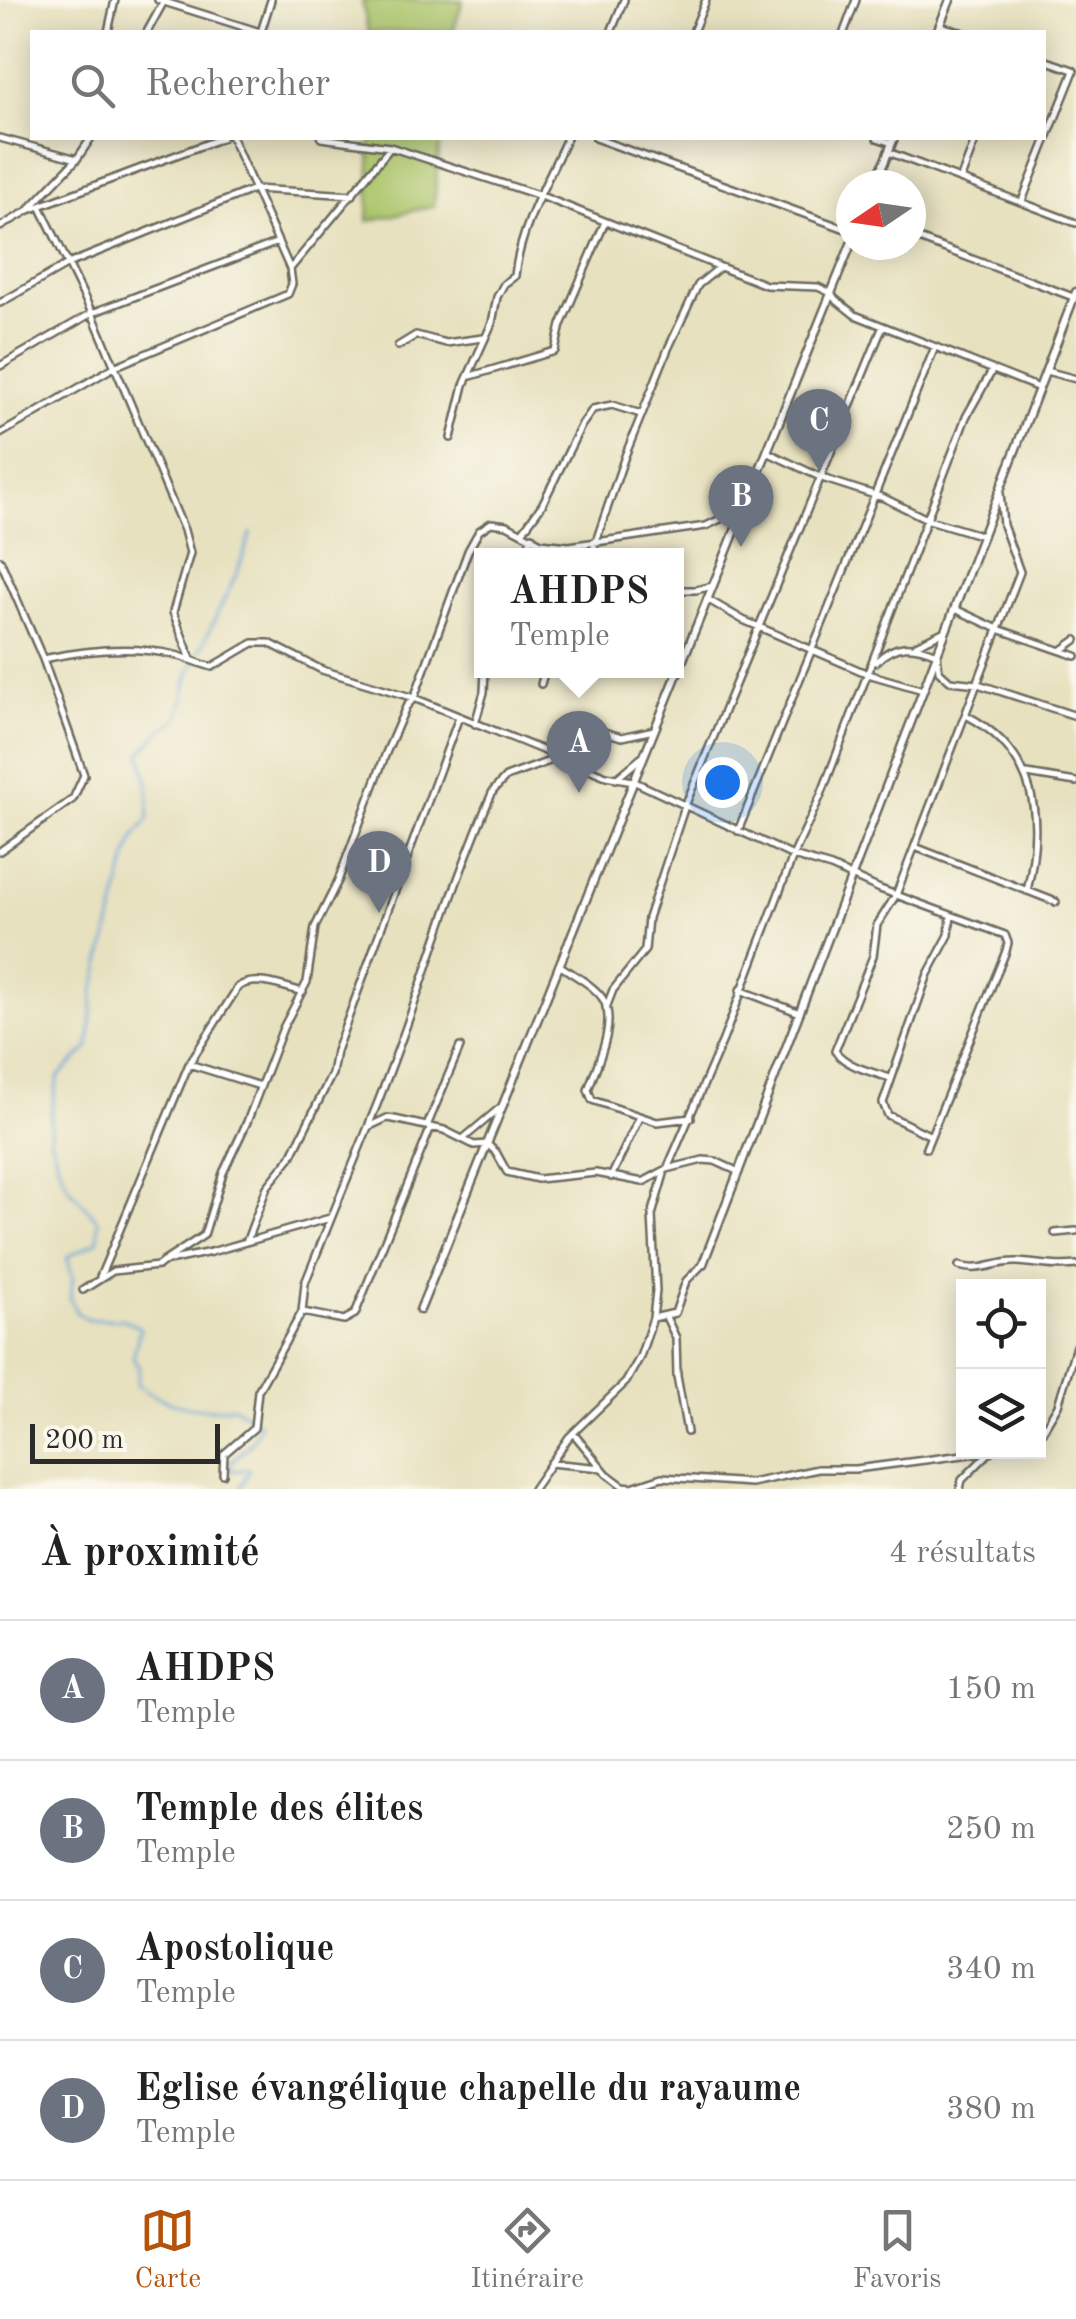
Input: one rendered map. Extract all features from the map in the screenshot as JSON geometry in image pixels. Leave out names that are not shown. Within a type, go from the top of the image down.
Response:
[{"type":"street","points":[[109,30],[115,0]]},
{"type":"street","points":[[261,30],[271,0]]},
{"type":"street","points":[[611,30],[624,0]]},
{"type":"street","points":[[694,30],[706,0]]},
{"type":"street","points":[[845,30],[856,0]]},
{"type":"street","points":[[938,29],[950,0]]},
{"type":"street","points":[[147,30],[162,1],[254,30]]},
{"type":"street","points":[[1022,202],[1075,71],[1046,61]]},
{"type":"street","points":[[0,138],[77,159]]},
{"type":"street","points":[[29,210],[77,159],[88,140]]},
{"type":"street","points":[[0,227],[29,210],[217,140]]},
{"type":"street","points":[[0,434],[114,367],[280,299],[290,291],[290,269],[233,140]]},
{"type":"street","points":[[336,140],[390,147],[541,196],[766,285],[810,286],[831,293],[855,315],[1040,388]]},
{"type":"street","points":[[451,438],[464,385],[492,324],[501,288],[515,276],[515,264],[566,140]]},
{"type":"street","points":[[601,140],[836,225]]},
{"type":"street","points":[[881,170],[893,140]]},
{"type":"street","points":[[962,178],[975,140]]},
{"type":"street","points":[[290,269],[390,147]]},
{"type":"street","points":[[888,152],[1076,223]]},
{"type":"street","points":[[0,302],[68,264],[254,189],[352,194]]},
{"type":"street","points":[[40,206],[92,313],[188,545],[188,562],[173,612],[191,659]]},
{"type":"street","points":[[469,377],[555,351],[561,325],[604,222]]},
{"type":"street","points":[[653,1318],[666,1317],[679,1309],[684,1286],[703,1264],[1075,296],[926,241]]},
{"type":"street","points":[[0,366],[92,313],[278,242]]},
{"type":"street","points":[[684,656],[844,260]]},
{"type":"street","points":[[594,548],[641,414],[698,285],[720,268]]},
{"type":"street","points":[[690,1118],[664,1123],[592,1100],[588,1094],[604,1047],[606,1008],[613,990],[645,950],[648,918],[685,806],[883,326]]},
{"type":"street","points":[[398,346],[416,335],[452,344],[483,338]]},
{"type":"street","points":[[924,342],[929,360]]},
{"type":"street","points":[[738,831],[935,347]]},
{"type":"street","points":[[533,1489],[574,1433],[626,1382],[640,1357],[653,1318],[656,1291],[652,1215],[666,1171],[793,856],[822,794],[966,417],[992,371]]},
{"type":"street","points":[[1046,371],[1076,379]]},
{"type":"street","points":[[522,532],[542,505],[581,426],[593,410],[612,405],[641,414]]},
{"type":"street","points":[[767,452],[928,520],[983,536]]},
{"type":"street","points":[[890,1078],[849,1062],[836,1051],[873,956],[877,925],[896,895],[916,847],[1020,572],[1003,525],[1000,490]]},
{"type":"street","points":[[557,546],[706,526],[744,508]]},
{"type":"street","points":[[991,513],[1003,525]]},
{"type":"street","points":[[83,1290],[113,1271],[150,1268],[204,1235],[223,1174],[282,1028],[310,974],[315,926],[338,880],[386,753],[406,706],[414,698],[468,551],[480,531],[491,522],[561,548]]},
{"type":"street","points":[[528,548],[532,536]]},
{"type":"street","points":[[0,560],[43,660],[82,765],[83,783],[73,799],[0,851]]},
{"type":"street","points":[[684,590],[713,586]]},
{"type":"street","points":[[707,599],[811,650],[924,690]]},
{"type":"street","points":[[954,609],[1076,656]]},
{"type":"street","points":[[870,671],[881,656],[946,630]]},
{"type":"street","points":[[1062,651],[1076,640]]},
{"type":"street","points":[[43,660],[142,650],[191,659],[205,666],[220,666],[237,651],[261,641],[322,670],[414,698],[616,779],[634,781],[793,856],[1006,934],[1008,943],[926,1148]]},
{"type":"street","points":[[916,645],[937,654]]},
{"type":"street","points":[[937,654],[938,671],[946,678],[961,684],[978,684],[1076,716]]},
{"type":"street","points":[[476,724],[483,678]]},
{"type":"street","points":[[541,684],[543,678]]},
{"type":"street","points":[[420,1310],[675,678]]},
{"type":"street","points":[[966,715],[1000,738],[1027,774],[1034,826],[1027,891]]},
{"type":"street","points":[[247,1240],[267,1188],[291,1157],[332,1074],[336,1050],[460,717]]},
{"type":"street","points":[[559,757],[579,729],[592,728],[629,737],[654,730]]},
{"type":"street","points":[[223,1474],[224,1454],[254,1428],[258,1392],[302,1312],[305,1283],[403,1043],[440,925],[492,792],[506,777],[608,734]]},
{"type":"street","points":[[616,779],[644,756]]},
{"type":"street","points":[[1027,774],[1076,782]]},
{"type":"street","points":[[916,847],[1056,902]]},
{"type":"street","points":[[931,1136],[888,1115],[883,1104],[928,974],[949,935],[951,915]]},
{"type":"street","points":[[560,964],[600,995],[606,1008]]},
{"type":"street","points":[[100,1277],[190,1064],[243,982],[303,992]]},
{"type":"street","points":[[740,990],[800,1012]]},
{"type":"street","points":[[302,1312],[344,1320],[355,1314],[460,1047]]},
{"type":"street","points":[[190,1064],[260,1086]]},
{"type":"street","points":[[464,1138],[502,1105]]},
{"type":"street","points":[[368,1127],[387,1118],[429,1126],[476,1146],[486,1144],[513,1176],[538,1180],[583,1172],[643,1182],[703,1160],[738,1172]]},
{"type":"street","points":[[610,1176],[639,1118]]},
{"type":"street","points":[[163,1262],[330,1218]]},
{"type":"street","points":[[1055,1232],[1076,1231]]},
{"type":"street","points":[[959,1266],[976,1271],[1018,1262],[1053,1268],[1076,1265]]},
{"type":"street","points":[[666,1317],[676,1338],[677,1376],[686,1432]]},
{"type":"street","points":[[1046,1425],[1058,1405],[1076,1346]]},
{"type":"street","points":[[574,1433],[616,1482],[632,1488],[662,1477],[751,1483],[818,1469],[956,1456]]},
{"type":"street","points":[[960,1489],[962,1480],[982,1459]]},
{"type":"street","points":[[550,1463],[602,1468]]},
{"type":"green space","points":[[362,0],[463,0],[454,30],[368,30]]},
{"type":"green space","points":[[371,140],[440,140],[434,206],[368,221]]},
{"type":"waterway","points":[[240,1489],[250,1469],[232,1471],[230,1463],[251,1443],[260,1424],[233,1406],[196,1408],[147,1392],[137,1385],[139,1368],[133,1358],[140,1328],[122,1319],[88,1320],[76,1312],[70,1298],[73,1278],[67,1257],[98,1241],[98,1220],[69,1188],[50,1138],[58,1077],[89,1047],[94,991],[127,858],[136,834],[149,819],[148,784],[141,753],[179,718],[189,673],[237,573],[251,533]]},
{"type":"place","name":"Apostolique","points":[[819,471]]},
{"type":"place","name":"Temple des élites","points":[[741,547]]},
{"type":"place","name":"AHDPS","points":[[579,793]]},
{"type":"place","name":"Eglise évangélique chapelle du rayaume","points":[[379,913]]}]
